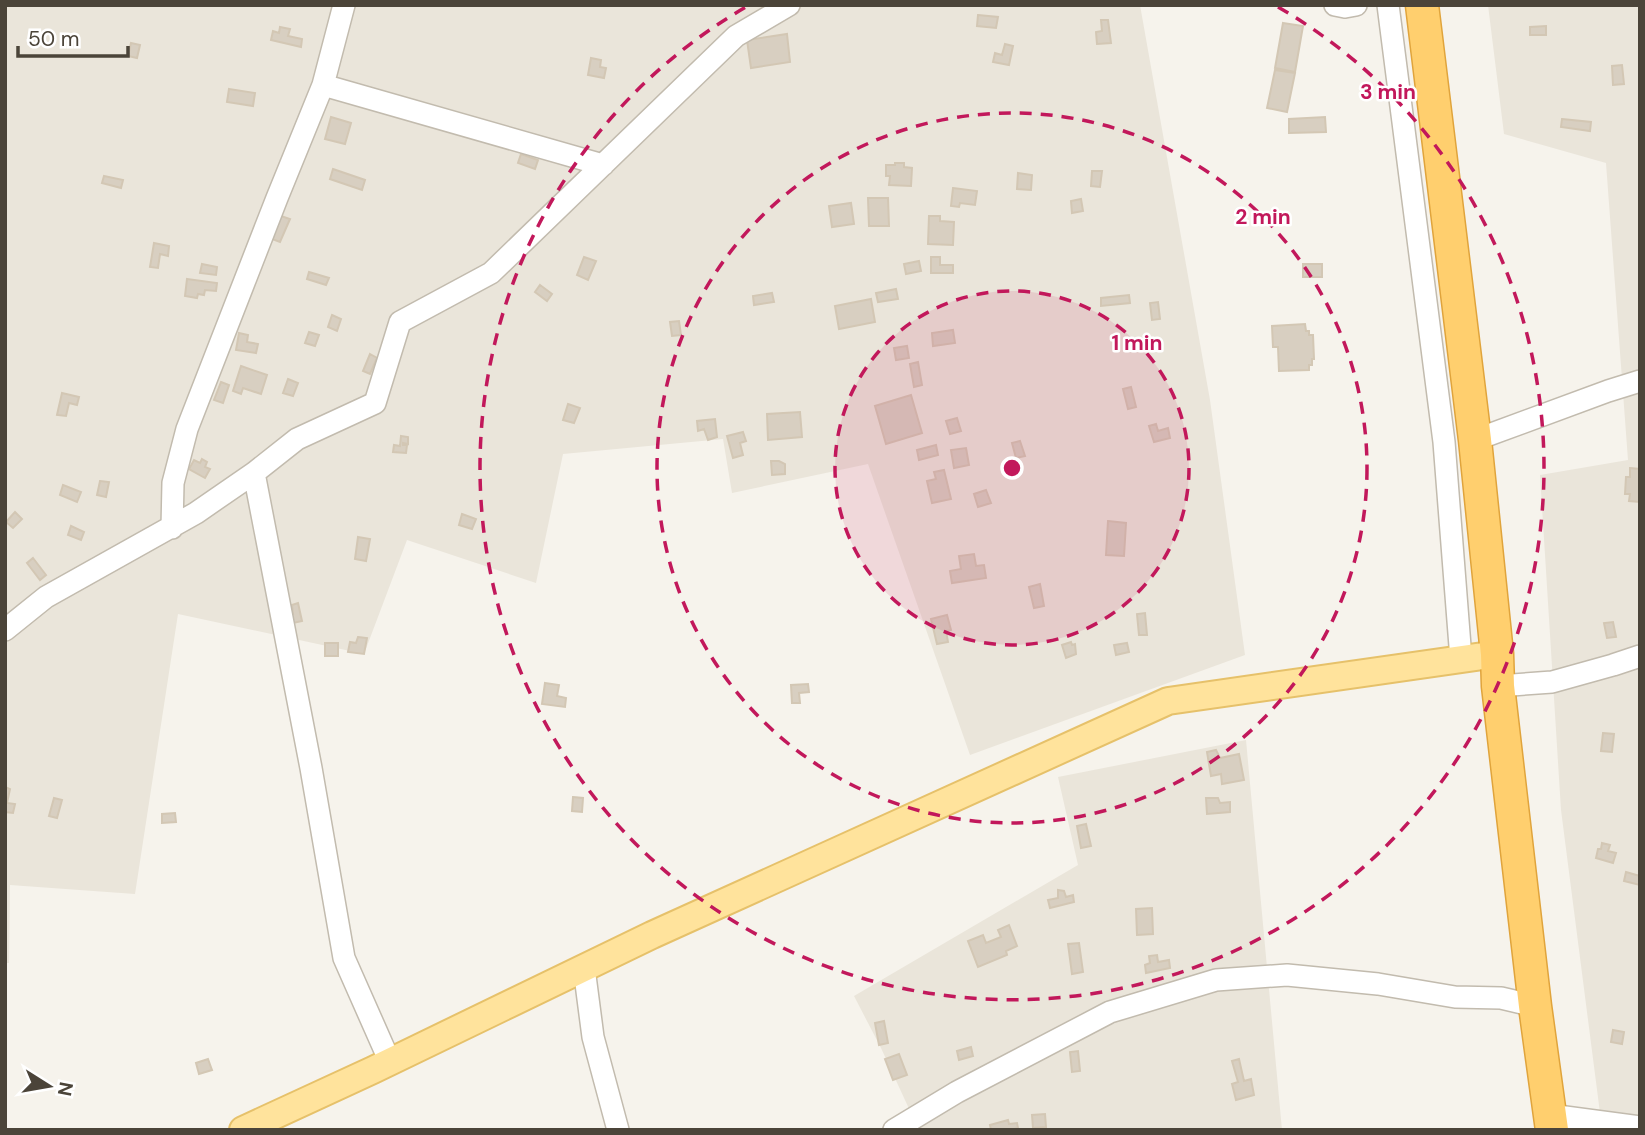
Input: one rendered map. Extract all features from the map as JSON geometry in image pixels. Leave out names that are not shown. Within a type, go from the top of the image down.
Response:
[{"type":"highway","points":[[1422,5],[1475,440],[1498,686],[1551,1122]]},
{"type":"main road","points":[[243,1130],[390,1062],[652,934],[1139,712],[1168,701],[1497,654]]},
{"type":"street","points":[[172,528],[173,483],[187,429],[276,198],[323,85],[344,5]]},
{"type":"street","points":[[5,630],[46,597],[172,528],[254,473],[297,439],[375,403],[400,322],[491,273],[736,36],[789,5]]},
{"type":"street","points":[[1335,5],[1356,5]]},
{"type":"street","points":[[1388,5],[1444,442],[1461,659]]},
{"type":"street","points":[[323,85],[603,165]]},
{"type":"street","points":[[1475,440],[1640,381]]},
{"type":"street","points":[[254,473],[311,768],[344,958],[390,1062]]},
{"type":"street","points":[[1498,686],[1552,682],[1640,656]]},
{"type":"street","points":[[584,968],[593,1037],[618,1130]]},
{"type":"street","points":[[894,1130],[957,1092],[1110,1012],[1216,980],[1287,975],[1378,984],[1455,997],[1501,998],[1535,1006]]},
{"type":"street","points":[[1551,1122],[1640,1127]]},
{"type":"shaded area","points":[[5,5],[1140,5],[1210,400],[1245,655],[970,755],[868,464],[732,493],[723,439],[563,454],[536,583],[407,540],[364,654],[178,614],[135,894],[10,885],[9,963],[5,963]]},
{"type":"shaded area","points":[[1488,5],[1640,5],[1640,1130],[1600,1113],[1561,810],[1540,475],[1628,460],[1606,163],[1504,134]]},
{"type":"shaded area","points":[[1246,740],[1282,1130],[913,1130],[917,1126],[854,996],[1078,865],[1058,777]]},
{"type":"building","points":[[978,15],[998,17],[996,28],[977,26]]},
{"type":"building","points":[[1101,20],[1108,20],[1111,43],[1097,44],[1096,32],[1102,31]]},
{"type":"building","points":[[1283,23],[1303,26],[1295,72],[1275,68]]},
{"type":"building","points":[[1546,26],[1546,35],[1530,35],[1530,27]]},
{"type":"building","points":[[280,27],[290,29],[288,36],[302,39],[301,47],[271,40],[273,31],[279,33]]},
{"type":"building","points":[[787,34],[790,62],[751,68],[747,40]]},
{"type":"building","points":[[131,43],[140,45],[137,58],[128,56]]},
{"type":"building","points":[[1005,44],[1013,46],[1009,65],[993,62],[995,53],[1002,55]]},
{"type":"building","points":[[591,58],[601,60],[600,67],[606,68],[604,78],[588,75]]},
{"type":"building","points":[[1622,65],[1624,84],[1613,85],[1612,66]]},
{"type":"building","points":[[1275,70],[1295,73],[1287,112],[1267,108]]},
{"type":"building","points":[[229,89],[255,93],[253,106],[227,102]]},
{"type":"building","points":[[331,117],[351,123],[345,144],[325,139]]},
{"type":"building","points":[[1325,117],[1326,132],[1289,133],[1289,119]]},
{"type":"building","points":[[1562,119],[1591,122],[1590,131],[1561,127]]},
{"type":"building","points":[[521,154],[538,160],[535,169],[518,163]]},
{"type":"building","points":[[904,163],[904,167],[912,168],[911,186],[889,185],[890,176],[886,176],[886,165]]},
{"type":"building","points":[[333,169],[365,180],[362,190],[330,179]]},
{"type":"building","points":[[1092,171],[1102,171],[1100,187],[1091,186]]},
{"type":"building","points":[[1018,173],[1032,175],[1031,190],[1017,189]]},
{"type":"building","points":[[104,176],[123,180],[121,188],[102,183]]},
{"type":"building","points":[[953,188],[977,191],[975,205],[960,203],[959,207],[951,206]]},
{"type":"building","points":[[868,198],[888,198],[889,226],[869,226]]},
{"type":"building","points":[[1081,199],[1083,211],[1072,213],[1071,201]]},
{"type":"building","points":[[851,203],[854,224],[832,227],[829,206]]},
{"type":"building","points":[[281,216],[290,219],[280,242],[272,239]]},
{"type":"building","points":[[929,216],[940,216],[940,221],[954,222],[953,245],[928,244]]},
{"type":"building","points":[[154,243],[169,246],[168,256],[160,254],[158,268],[150,267]]},
{"type":"building","points":[[584,257],[596,261],[588,280],[577,275]]},
{"type":"building","points":[[931,257],[940,257],[940,265],[953,265],[953,273],[931,273]]},
{"type":"building","points":[[919,261],[921,271],[906,274],[904,264]]},
{"type":"building","points":[[202,264],[217,267],[216,275],[200,273]]},
{"type":"building","points":[[1303,264],[1322,264],[1322,277],[1303,277]]},
{"type":"building","points":[[309,272],[329,278],[326,285],[307,279]]},
{"type":"building","points":[[187,279],[217,283],[216,291],[205,290],[204,295],[198,294],[197,298],[185,296]]},
{"type":"building","points":[[540,285],[552,294],[547,301],[535,292]]},
{"type":"building","points":[[896,289],[898,299],[878,302],[876,293]]},
{"type":"building","points":[[772,293],[774,302],[754,305],[753,296]]},
{"type":"building","points":[[1129,295],[1130,303],[1101,306],[1101,298]]},
{"type":"building","points":[[871,299],[875,322],[839,329],[835,306]]},
{"type":"building","points":[[1158,302],[1160,319],[1152,320],[1150,303]]},
{"type":"building","points":[[332,315],[341,319],[337,331],[328,327]]},
{"type":"building","points":[[679,321],[681,335],[672,336],[670,322]]},
{"type":"building","points":[[1305,324],[1306,331],[1313,335],[1312,365],[1309,365],[1309,370],[1279,371],[1278,347],[1273,347],[1272,326]]},
{"type":"building","points":[[953,330],[955,343],[933,346],[932,333]]},
{"type":"building","points":[[309,332],[319,335],[315,346],[305,343]]},
{"type":"building","points":[[239,333],[248,335],[247,342],[258,344],[256,353],[236,350]]},
{"type":"building","points":[[907,346],[909,358],[896,360],[894,348]]},
{"type":"building","points":[[370,354],[377,358],[370,374],[363,371]]},
{"type":"building","points":[[918,362],[922,385],[914,387],[910,364]]},
{"type":"building","points":[[241,366],[267,375],[261,394],[243,388],[241,394],[233,391]]},
{"type":"building","points":[[288,379],[298,383],[293,396],[283,393]]},
{"type":"building","points":[[221,382],[229,385],[223,403],[214,400]]},
{"type":"building","points":[[1131,387],[1136,407],[1128,409],[1123,389]]},
{"type":"building","points":[[62,393],[79,397],[77,405],[69,403],[66,416],[57,415]]},
{"type":"building","points":[[911,395],[922,433],[886,444],[875,406]]},
{"type":"building","points":[[568,404],[580,408],[574,423],[563,420]]},
{"type":"building","points":[[800,412],[802,437],[768,440],[767,414]]},
{"type":"building","points":[[957,418],[961,431],[950,434],[946,421]]},
{"type":"building","points":[[715,419],[717,437],[708,440],[704,429],[698,431],[697,421]]},
{"type":"building","points":[[1156,424],[1158,431],[1168,428],[1170,438],[1154,442],[1149,426]]},
{"type":"building","points":[[743,432],[746,441],[740,443],[743,455],[733,458],[727,436]]},
{"type":"building","points":[[401,436],[408,437],[408,444],[403,443],[407,445],[406,453],[393,452],[394,445],[400,446]]},
{"type":"building","points":[[1020,441],[1025,456],[1016,458],[1012,443]]},
{"type":"building","points":[[936,445],[938,455],[919,460],[917,450]]},
{"type":"building","points":[[966,448],[969,465],[954,468],[951,450]]},
{"type":"building","points":[[202,459],[207,462],[205,467],[210,469],[205,478],[189,469],[194,460],[200,463]]},
{"type":"building","points":[[771,461],[785,464],[785,474],[772,475]]},
{"type":"building","points":[[1630,468],[1640,469],[1640,502],[1629,501],[1630,494],[1625,494],[1626,477],[1630,477]]},
{"type":"building","points":[[944,470],[951,499],[932,503],[927,481],[936,479],[934,472]]},
{"type":"building","points":[[100,481],[109,482],[106,497],[97,495]]},
{"type":"building","points":[[63,485],[81,492],[77,502],[60,495]]},
{"type":"building","points":[[986,490],[991,503],[978,507],[974,494]]},
{"type":"building","points":[[15,512],[22,519],[13,528],[6,522]]},
{"type":"building","points":[[462,514],[476,519],[472,529],[459,525]]},
{"type":"building","points":[[1108,521],[1126,523],[1124,556],[1106,555]]},
{"type":"building","points":[[71,526],[84,532],[81,540],[68,535]]},
{"type":"building","points":[[358,537],[370,539],[366,561],[355,559]]},
{"type":"building","points":[[974,554],[976,566],[984,565],[986,578],[952,583],[950,571],[961,569],[959,556]]},
{"type":"building","points":[[33,558],[46,575],[40,580],[27,563]]},
{"type":"building","points":[[1040,584],[1044,606],[1034,608],[1029,587]]},
{"type":"building","points":[[298,603],[302,621],[288,624],[286,615],[293,614],[292,605]]},
{"type":"building","points":[[1145,613],[1147,635],[1139,635],[1137,614]]},
{"type":"building","points":[[947,615],[951,630],[946,631],[948,642],[937,644],[931,619]]},
{"type":"building","points":[[1613,622],[1616,637],[1607,638],[1604,623]]},
{"type":"building","points":[[358,637],[367,638],[364,654],[348,652],[350,642],[356,643]]},
{"type":"building","points":[[1071,642],[1072,645],[1075,644],[1076,654],[1066,658],[1062,645]]},
{"type":"building","points":[[325,643],[338,643],[338,656],[325,656]]},
{"type":"building","points":[[1127,643],[1129,652],[1116,655],[1114,645]]},
{"type":"building","points":[[545,683],[559,685],[557,696],[566,698],[565,707],[542,704]]},
{"type":"building","points":[[808,684],[809,692],[799,693],[800,703],[792,703],[791,685]]},
{"type":"building","points":[[1603,733],[1614,734],[1612,752],[1601,751]]},
{"type":"building","points":[[1216,750],[1220,758],[1239,754],[1244,780],[1222,784],[1221,774],[1211,776],[1207,752]]},
{"type":"building","points":[[5,787],[10,789],[7,803],[15,804],[13,813],[5,812]]},
{"type":"building","points":[[573,797],[583,798],[582,812],[572,811]]},
{"type":"building","points":[[54,798],[62,800],[57,818],[49,816]]},
{"type":"building","points":[[1206,798],[1218,798],[1220,803],[1230,802],[1230,812],[1207,814]]},
{"type":"building","points":[[175,813],[176,822],[162,823],[162,814]]},
{"type":"building","points":[[1086,824],[1091,846],[1081,848],[1077,826]]},
{"type":"building","points":[[1602,843],[1610,845],[1608,851],[1616,853],[1613,863],[1596,858]]},
{"type":"building","points":[[1626,872],[1640,876],[1640,885],[1624,881]]},
{"type":"building","points":[[1058,890],[1064,891],[1066,897],[1073,895],[1074,902],[1050,908],[1048,900],[1058,898]]},
{"type":"building","points":[[1152,908],[1153,934],[1137,935],[1136,909]]},
{"type":"building","points":[[1009,925],[1017,946],[1006,951],[1007,955],[978,967],[968,941],[983,935],[986,943],[1001,937],[998,930]]},
{"type":"building","points":[[1079,943],[1083,972],[1072,974],[1068,944]]},
{"type":"building","points":[[1157,955],[1158,962],[1169,960],[1170,968],[1146,973],[1145,965],[1150,963],[1149,956]]},
{"type":"building","points":[[884,1021],[888,1043],[879,1045],[875,1023]]},
{"type":"building","points":[[1613,1030],[1624,1032],[1622,1044],[1611,1042]]},
{"type":"building","points":[[971,1047],[973,1056],[959,1060],[957,1051]]},
{"type":"building","points":[[1078,1051],[1080,1071],[1072,1072],[1070,1052]]},
{"type":"building","points":[[899,1054],[907,1075],[893,1080],[885,1059]]},
{"type":"building","points":[[208,1059],[212,1070],[199,1074],[196,1063]]},
{"type":"building","points":[[1239,1059],[1244,1081],[1251,1079],[1254,1095],[1236,1100],[1232,1084],[1238,1082],[1232,1061]]},
{"type":"building","points":[[1045,1114],[1046,1127],[1033,1128],[1032,1115]]},
{"type":"building","points":[[1008,1120],[1009,1124],[1017,1123],[1018,1128],[991,1130],[990,1125]]}]
